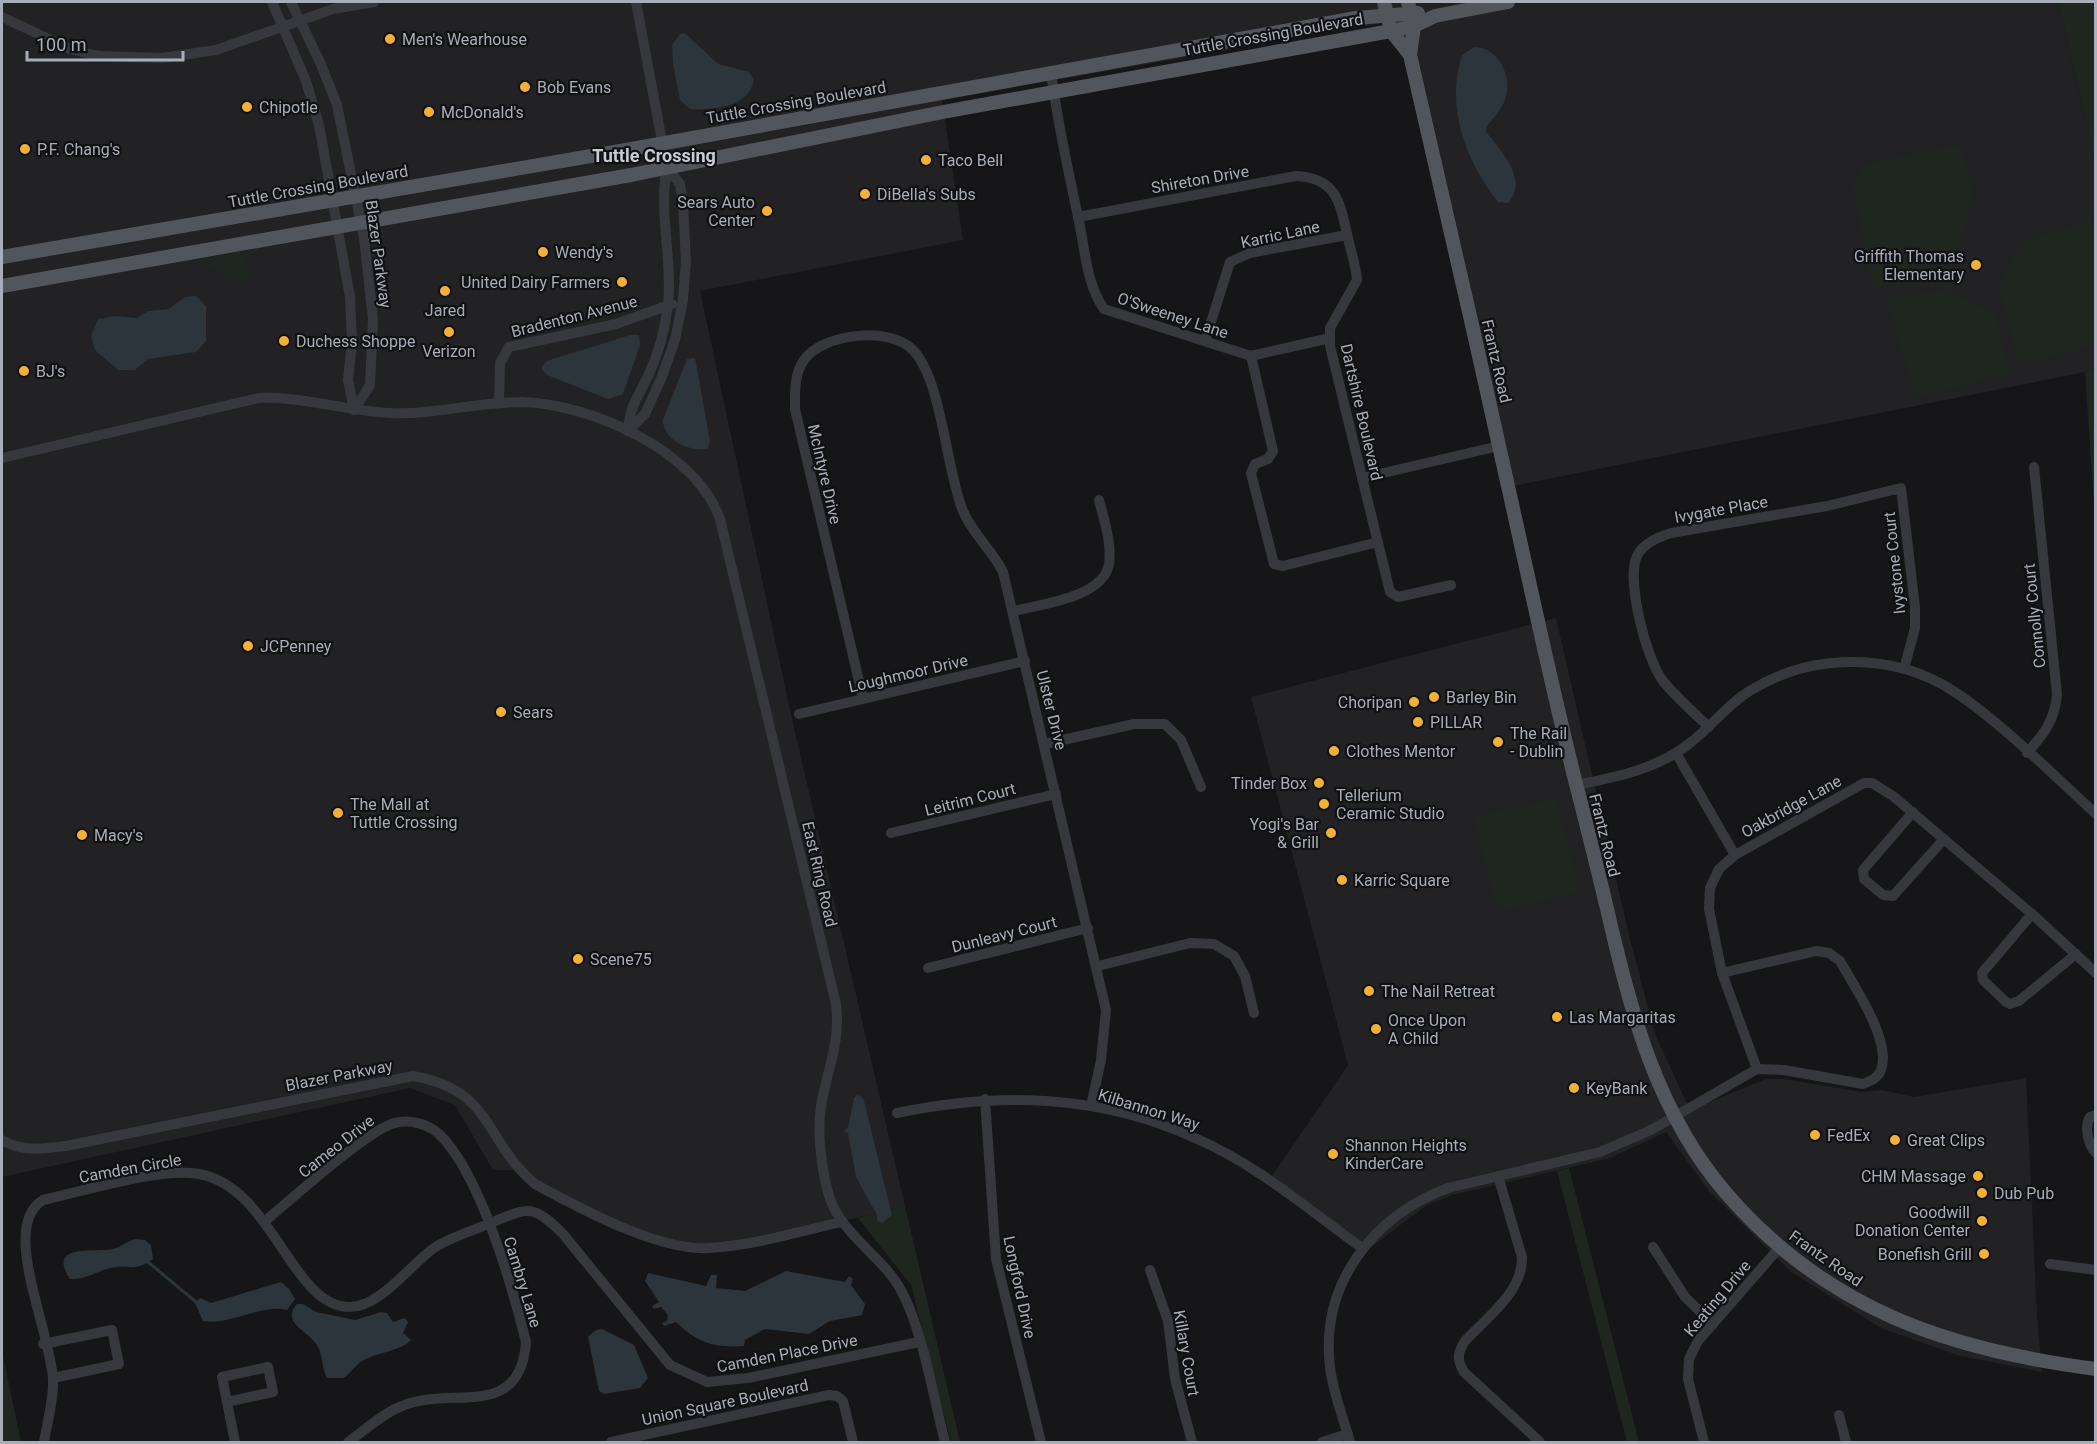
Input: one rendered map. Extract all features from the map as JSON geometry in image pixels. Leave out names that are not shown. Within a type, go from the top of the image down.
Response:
[{"type":"main road","points":[[1435,16],[1508,2]]},
{"type":"main road","name":"Tuttle Crossing Boulevard","points":[[2,257],[662,143],[1385,8],[1405,7],[1435,16]]},
{"type":"main road","points":[[1405,7],[1414,26]]},
{"type":"main road","name":"Frantz Road","points":[[1385,8],[1391,31],[1410,55]]},
{"type":"main road","name":"Tuttle Crossing Boulevard","points":[[2,286],[667,168],[1053,91],[1391,31],[1414,26],[1435,16]]},
{"type":"main road","name":"Frantz Road","points":[[1414,26],[1410,55],[1546,665],[1635,1023],[1672,1116],[1723,1191],[1780,1247],[1848,1295],[1920,1331],[2033,1361],[2096,1368]]},
{"type":"street","points":[[272,2],[312,101],[350,297],[352,343],[348,380],[354,410]]},
{"type":"street","name":"Blazer Parkway","points":[[291,2],[321,62],[337,105],[361,224],[371,297],[372,336],[370,385],[354,410]]},
{"type":"street","points":[[2,18],[69,49],[99,56],[140,59],[216,50],[333,9],[374,2]]},
{"type":"street","points":[[628,431],[629,410],[656,356],[668,306],[669,277],[664,186],[667,168],[636,2]]},
{"type":"street","name":"O'Sweeney Lane","points":[[1051,72],[1078,217],[1096,298],[1104,309],[1251,356]]},
{"type":"street","points":[[628,431],[645,414],[661,379],[675,340],[683,300],[687,261],[683,203],[680,184],[667,168]]},
{"type":"street","name":"Shireton Drive","points":[[1078,217],[1296,176],[1311,177],[1325,184]]},
{"type":"street","name":"Dartshire Boulevard","points":[[1325,184],[1341,204],[1357,280],[1334,319],[1330,338],[1390,592],[1394,597],[1451,585]]},
{"type":"street","name":"Karric Lane","points":[[1204,341],[1230,262],[1250,253],[1347,235]]},
{"type":"street","name":"Bradenton Avenue","points":[[500,403],[500,363],[509,347],[616,324],[683,300]]},
{"type":"street","name":"McIntyre Drive","points":[[863,698],[795,409],[796,381],[808,356],[832,342],[867,335],[902,342]]},
{"type":"street","points":[[1330,338],[1251,356],[1274,451],[1268,459],[1255,464],[1251,472],[1274,564],[1282,566],[1378,542]]},
{"type":"street","name":"Ulster Drive","points":[[902,342],[913,350],[922,363],[932,390],[964,513],[1004,572],[1014,611],[1098,966],[1107,1018],[1091,1106]]},
{"type":"street","points":[[2,458],[259,398],[293,398],[354,410],[393,413],[500,403],[546,403],[595,417],[628,431]]},
{"type":"street","name":"East Ring Road","points":[[628,431],[677,461],[692,474],[710,494],[720,519],[836,1004],[839,1028],[821,1107],[820,1132],[828,1194],[841,1222],[900,1289],[919,1342]]},
{"type":"street","points":[[1362,478],[1499,446]]},
{"type":"street","name":"Connolly Court","points":[[2027,753],[2049,727],[2056,711],[2057,694],[2034,467]]},
{"type":"street","name":"Ivystone Court","points":[[1901,488],[1915,607],[1915,628],[1904,669]]},
{"type":"street","name":"Ivygate Place","points":[[1709,727],[1662,679],[1647,648],[1633,576],[1638,555],[1653,540],[1671,533],[1827,506],[1901,488]]},
{"type":"street","points":[[1014,611],[1077,595],[1098,584],[1106,574],[1109,563],[1108,539],[1099,500]]},
{"type":"street","name":"Loughmoor Drive","points":[[799,714],[1025,661]]},
{"type":"street","points":[[1576,785],[1623,775],[1676,753],[1749,692],[1801,668],[1844,662],[1904,669],[1954,691],[2096,814]]},
{"type":"street","points":[[1045,744],[1145,722],[1165,724],[1181,740],[1201,787]]},
{"type":"street","name":"Oakbridge Lane","points":[[1676,753],[1735,855],[1863,783],[1872,783],[1913,812]]},
{"type":"street","name":"Leitrim Court","points":[[891,833],[1056,794]]},
{"type":"street","points":[[1944,839],[1893,896],[1883,895],[1864,879],[1863,870],[1913,812],[2032,914],[2096,973]]},
{"type":"street","points":[[1735,855],[1719,869],[1710,888],[1709,909],[1722,974],[1757,1068]]},
{"type":"street","points":[[2032,914],[1982,973],[1983,980],[2006,1002],[2010,1004],[2019,1001],[2076,954]]},
{"type":"street","name":"Dunleavy Court","points":[[928,968],[1088,928]]},
{"type":"street","points":[[1098,966],[1190,943],[1214,944],[1234,956],[1245,976],[1254,1013]]},
{"type":"street","points":[[1322,1443],[1349,1438],[1329,1365],[1334,1311],[1342,1285],[1362,1248],[1402,1210],[1424,1197],[1498,1176],[1600,1152],[1651,1130],[1757,1068],[1784,1070],[1863,1084],[1874,1079],[1881,1069],[1881,1036],[1840,961],[1829,953],[1816,951],[1722,974]]},
{"type":"street","name":"Blazer Parkway","points":[[2,1140],[14,1148],[66,1146],[413,1076],[436,1080],[459,1090],[473,1102],[518,1170],[535,1184],[667,1244],[716,1248],[758,1242],[841,1222]]},
{"type":"street","name":"Kilbannon Way","points":[[897,1113],[949,1102],[984,1099],[1046,1100],[1123,1113],[1196,1138],[1255,1171],[1362,1248]]},
{"type":"street","name":"Longford Drive","points":[[984,1099],[996,1259],[1041,1443]]},
{"type":"street","points":[[2096,1115],[2091,1117],[2086,1124],[2096,1153]]},
{"type":"street","name":"Cameo Drive","points":[[264,1222],[381,1128],[409,1121],[436,1131],[448,1144],[463,1166],[489,1224]]},
{"type":"street","name":"Camden Circle","points":[[18,1211],[25,1205],[43,1200],[176,1172],[205,1175],[224,1182],[246,1198],[317,1296],[339,1306],[351,1307],[376,1299],[434,1248],[456,1236],[489,1224]]},
{"type":"street","points":[[1498,1176],[1522,1257],[1522,1271],[1518,1284],[1465,1341],[1459,1351],[1458,1362],[1464,1372],[1540,1443]]},
{"type":"street","name":"Camden Place Drive","points":[[489,1224],[522,1210],[544,1215],[563,1234],[670,1365],[707,1382],[728,1382],[919,1342]]},
{"type":"street","name":"Cambry Lane","points":[[348,1443],[402,1406],[432,1400],[490,1396],[504,1390],[517,1375],[525,1356],[526,1342],[489,1224]]},
{"type":"street","points":[[1653,1247],[1685,1297],[1713,1324]]},
{"type":"street","name":"Keating Drive","points":[[1704,1443],[1688,1378],[1689,1359],[1713,1324],[1780,1247]]},
{"type":"street","points":[[2050,1264],[2096,1270]]},
{"type":"street","name":"Killary Court","points":[[1150,1270],[1168,1322],[1175,1379],[1192,1443]]},
{"type":"street","points":[[23,1296],[43,1344],[53,1378],[44,1443]]},
{"type":"street","points":[[43,1344],[112,1330],[120,1364],[53,1378]]},
{"type":"street","points":[[919,1342],[945,1443]]},
{"type":"street","points":[[227,1402],[273,1392],[268,1367],[222,1377],[235,1443]]},
{"type":"street","name":"Union Square Boulevard","points":[[611,1443],[829,1395],[837,1396],[843,1401],[853,1443]]},
{"type":"street","points":[[1839,1415],[1846,1443]]},
{"type":"shaded area","points":[[2,2],[2058,2],[2095,160],[2095,370],[1503,488],[1399,20],[942,100],[963,240],[700,291],[792,719],[905,1206],[758,1242],[708,1249],[632,1230],[518,1170],[493,1170],[455,1105],[410,1088],[2,1177]]},
{"type":"shaded area","points":[[2058,2],[2095,2],[2095,160]]},
{"type":"shaded area","points":[[685,33],[718,64],[749,72],[754,80],[745,96],[729,105],[709,109],[690,109],[680,100],[672,45],[680,34]]},
{"type":"shaded area","points":[[1474,47],[1483,48],[1497,58],[1502,65],[1507,82],[1505,100],[1486,127],[1486,132],[1511,166],[1516,185],[1514,194],[1508,203],[1498,202],[1476,169],[1457,114],[1457,75],[1462,55]]},
{"type":"shaded area","points":[[1959,144],[1973,188],[1966,227],[1952,262],[1931,281],[1873,287],[1852,186],[1865,164]]},
{"type":"shaded area","points":[[2091,220],[2096,239],[2095,346],[2019,365],[1998,286],[2023,241]]},
{"type":"shaded area","points":[[246,251],[245,262],[252,278],[239,281],[231,280],[197,260]]},
{"type":"shaded area","points":[[1947,289],[1996,314],[2010,373],[1915,398],[1886,298]]},
{"type":"shaded area","points":[[196,296],[206,306],[206,341],[196,352],[148,359],[135,370],[118,370],[95,350],[91,336],[98,319],[114,316],[137,318],[148,311],[169,309],[185,297]]},
{"type":"shaded area","points":[[630,335],[639,335],[640,345],[623,394],[608,399],[547,375],[541,368],[547,361]]},
{"type":"shaded area","points":[[695,358],[710,441],[708,449],[694,449],[679,443],[668,434],[663,420],[687,359]]},
{"type":"shaded area","points":[[2096,370],[2095,520],[2085,372]]},
{"type":"shaded area","points":[[1556,618],[1629,935],[1655,1034],[1690,1110],[1766,1079],[1784,1079],[1862,1092],[1882,1090],[1914,1097],[2026,1078],[2037,1316],[2042,1372],[1957,1355],[1881,1328],[1791,1272],[1708,1190],[1666,1132],[1610,1158],[1452,1195],[1426,1206],[1367,1250],[1270,1179],[1348,1065],[1251,697]]},
{"type":"shaded area","points":[[1557,799],[1579,885],[1577,891],[1571,895],[1513,909],[1499,909],[1493,899],[1473,815]]},
{"type":"shaded area","points":[[857,1095],[864,1101],[892,1215],[882,1223],[877,1221],[877,1215],[856,1177],[848,1133],[844,1131],[848,1128],[854,1098]]},
{"type":"shaded area","points":[[1569,1168],[1639,1442],[1627,1442],[1557,1171]]},
{"type":"shaded area","points":[[905,1206],[960,1442],[951,1442],[911,1285],[858,1218]]},
{"type":"shaded area","points":[[135,1239],[145,1240],[151,1245],[153,1259],[140,1266],[111,1268],[76,1279],[70,1279],[64,1267],[64,1259],[69,1254],[113,1249]]},
{"type":"shaded area","points":[[786,1271],[845,1282],[849,1276],[853,1279],[851,1285],[865,1304],[862,1315],[830,1321],[809,1334],[765,1329],[745,1340],[744,1346],[715,1345],[691,1335],[676,1322],[664,1326],[662,1323],[667,1321],[668,1315],[661,1307],[654,1309],[652,1306],[659,1302],[645,1281],[648,1273],[706,1286],[711,1275],[717,1275],[716,1288],[745,1291]]},
{"type":"shaded area","points":[[281,1282],[295,1299],[287,1310],[268,1309],[213,1322],[203,1321],[195,1303],[200,1298],[211,1303]]},
{"type":"shaded area","points":[[297,1304],[303,1304],[316,1312],[355,1320],[381,1312],[387,1313],[393,1322],[405,1318],[408,1322],[403,1333],[411,1340],[401,1347],[362,1361],[344,1378],[327,1378],[316,1343],[294,1323],[292,1317]]},
{"type":"shaded area","points":[[602,1329],[634,1345],[648,1378],[640,1388],[604,1394],[599,1391],[588,1337],[596,1330]]},
{"type":"shaded area","points":[[2,1351],[21,1442],[2,1442]]},
{"type":"waterway","points":[[148,1262],[196,1302]]},
{"type":"place","name":"Men's Wearhouse","points":[[390,39]]},
{"type":"place","name":"Bob Evans","points":[[525,87]]},
{"type":"place","name":"Chipotle","points":[[247,107]]},
{"type":"place","name":"McDonald's","points":[[429,112]]},
{"type":"place","name":"P.F. Chang's","points":[[25,149]]},
{"type":"place","name":"Taco Bell","points":[[926,160]]},
{"type":"place","name":"DiBella's Subs","points":[[865,194]]},
{"type":"place","name":"Sears Auto Center","points":[[767,211]]},
{"type":"place","name":"Wendy's","points":[[543,252]]},
{"type":"place","name":"Griffith Thomas Elementary","points":[[1976,265]]},
{"type":"place","name":"United Dairy Farmers","points":[[622,282]]},
{"type":"place","name":"Jared","points":[[445,291]]},
{"type":"place","name":"Verizon","points":[[449,332]]},
{"type":"place","name":"Duchess Shoppe","points":[[284,341]]},
{"type":"place","name":"BJ's","points":[[24,371]]},
{"type":"place","name":"JCPenney","points":[[248,646]]},
{"type":"place","name":"Barley Bin","points":[[1434,697]]},
{"type":"place","name":"Choripan","points":[[1414,702]]},
{"type":"place","name":"Sears","points":[[501,712]]},
{"type":"place","name":"PILLAR","points":[[1418,722]]},
{"type":"place","name":"The Rail - Dublin","points":[[1498,742]]},
{"type":"place","name":"Clothes Mentor","points":[[1334,751]]},
{"type":"place","name":"Tinder Box","points":[[1319,783]]},
{"type":"place","name":"Tellerium Ceramic Studio","points":[[1324,804]]},
{"type":"place","name":"The Mall at Tuttle Crossing","points":[[338,813]]},
{"type":"place","name":"Yogi's Bar & Grill","points":[[1331,833]]},
{"type":"place","name":"Macy's","points":[[82,835]]},
{"type":"place","name":"Karric Square","points":[[1342,880]]},
{"type":"place","name":"Scene75","points":[[578,959]]},
{"type":"place","name":"The Nail Retreat","points":[[1369,991]]},
{"type":"place","name":"Las Margaritas","points":[[1557,1017]]},
{"type":"place","name":"Once Upon A Child","points":[[1376,1029]]},
{"type":"place","name":"KeyBank","points":[[1574,1088]]},
{"type":"place","name":"FedEx","points":[[1815,1135]]},
{"type":"place","name":"Great Clips","points":[[1895,1140]]},
{"type":"place","name":"Shannon Heights KinderCare","points":[[1333,1154]]},
{"type":"place","name":"CHM Massage","points":[[1978,1176]]},
{"type":"place","name":"Dub Pub","points":[[1982,1193]]},
{"type":"place","name":"Goodwill Donation Center","points":[[1982,1221]]},
{"type":"place","name":"Bonefish Grill","points":[[1984,1254]]},
{"type":"district","name":"Tuttle Crossing","points":[[654,156]]}]
